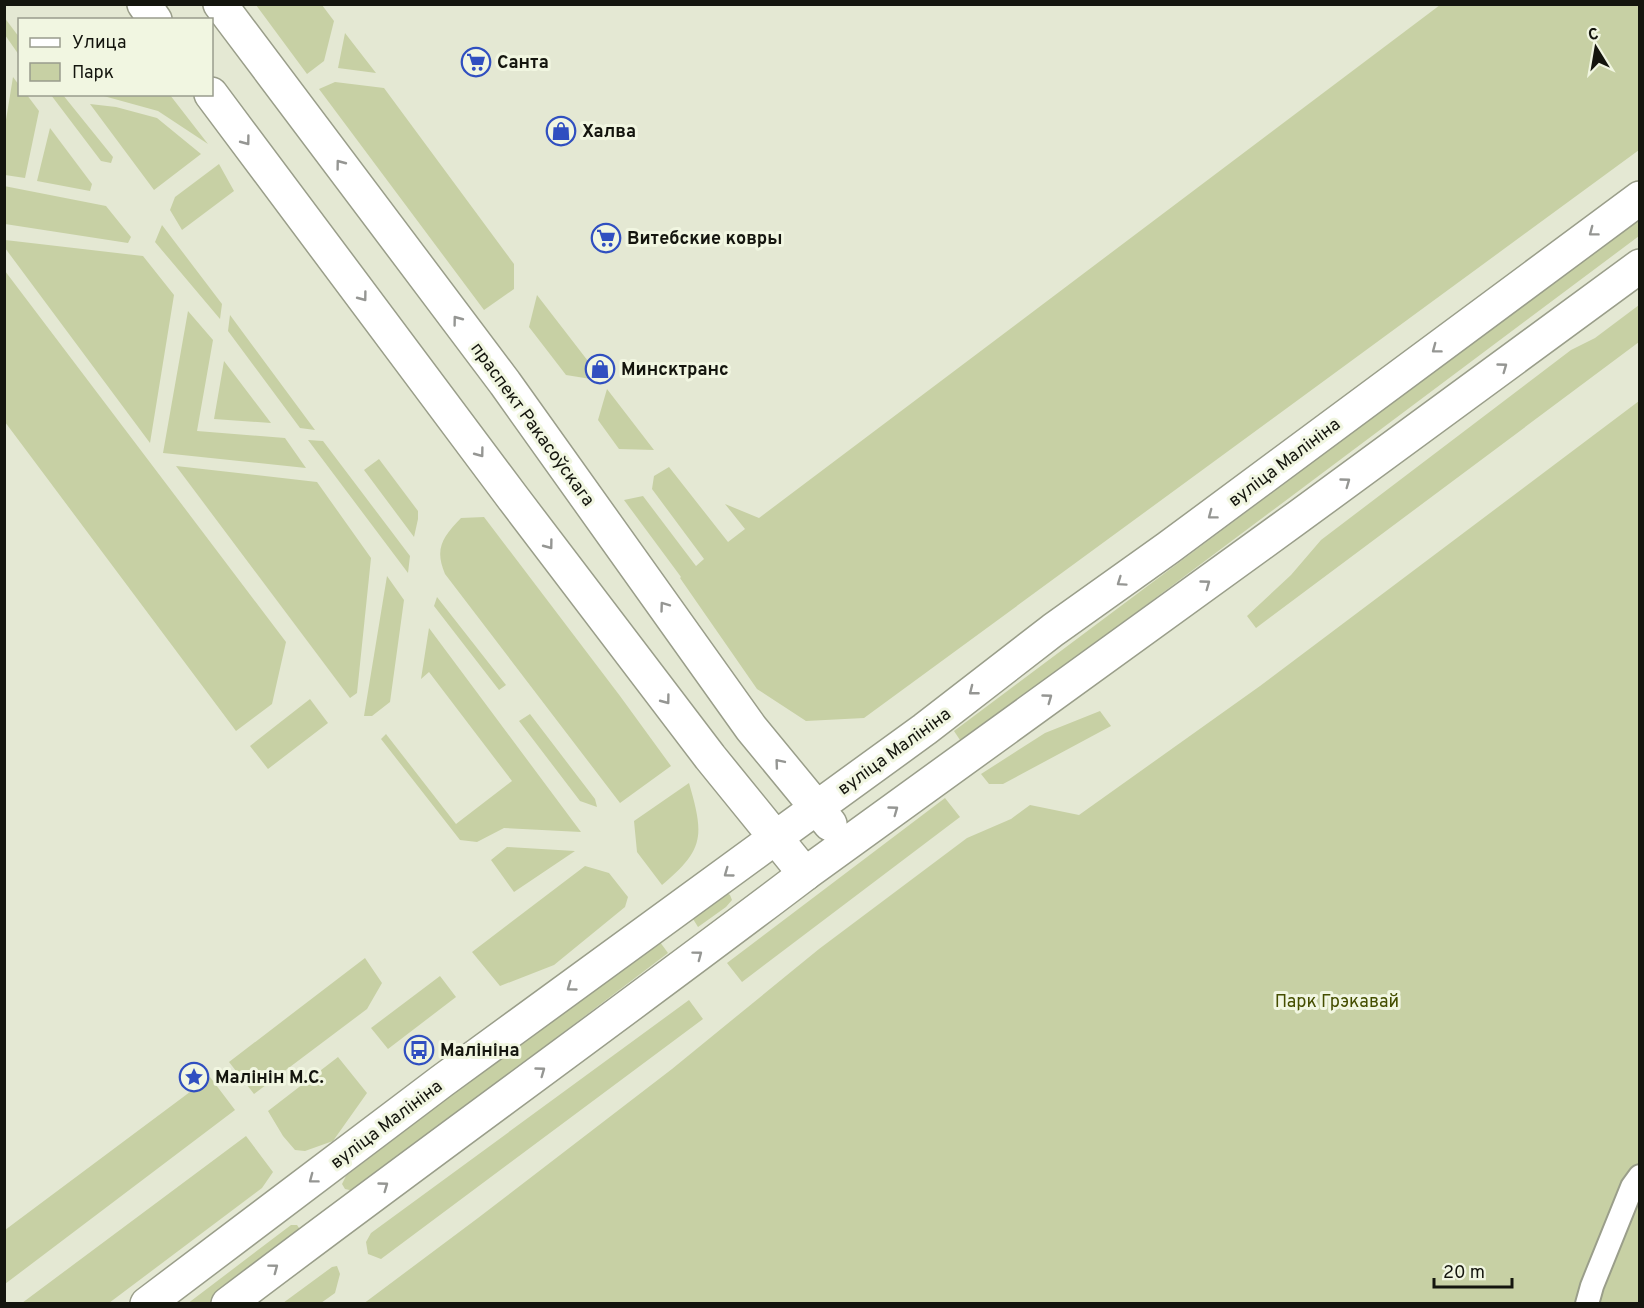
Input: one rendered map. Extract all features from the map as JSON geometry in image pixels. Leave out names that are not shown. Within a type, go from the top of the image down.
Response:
[{"type":"main road","points":[[144,4],[154,18]]},
{"type":"main road","name":"праспект Ракасоўскага","points":[[220,4],[505,383],[751,728],[846,844]]},
{"type":"main road","points":[[212,96],[710,757],[805,874]]},
{"type":"main road","name":"вуліца Малініна","points":[[147,1304],[442,1081],[817,808],[1053,630],[1178,541],[1640,198]]},
{"type":"main road","points":[[228,1304],[805,874],[1289,524],[1640,266]]},
{"type":"street","points":[[1587,1304],[1592,1286],[1632,1188],[1640,1176]]},
{"type":"green space","points":[[256,5],[322,5],[334,21],[324,61],[307,74]]},
{"type":"green space","points":[[1440,5],[1639,5],[1639,150],[864,718],[806,721],[757,689],[681,577],[624,500],[643,496],[696,566],[704,559],[652,489],[654,476],[669,467],[728,542],[745,529],[725,504],[759,518]]},
{"type":"green space","points":[[4,17],[18,36],[18,54],[5,35]]},
{"type":"green space","points":[[345,33],[376,73],[338,68]]},
{"type":"green space","points":[[13,77],[18,84],[18,96],[28,96],[39,111],[25,178],[5,175],[5,126]]},
{"type":"green space","points":[[335,82],[384,88],[514,264],[514,289],[484,310],[319,89]]},
{"type":"green space","points":[[52,96],[64,96],[113,157],[111,163],[101,161]]},
{"type":"green space","points":[[104,96],[171,96],[208,144],[158,111]]},
{"type":"green space","points":[[90,104],[116,107],[157,118],[201,154],[154,190]]},
{"type":"green space","points":[[50,128],[92,184],[90,191],[37,181]]},
{"type":"green space","points":[[219,164],[234,191],[182,230],[170,210],[175,197]]},
{"type":"green space","points":[[4,186],[106,206],[131,237],[128,243],[5,224]]},
{"type":"green space","points":[[1639,218],[1639,236],[962,743],[954,731]]},
{"type":"green space","points":[[162,225],[222,304],[220,319],[155,242]]},
{"type":"green space","points":[[5,240],[143,256],[174,295],[150,443],[5,248]]},
{"type":"green space","points":[[5,271],[286,642],[272,704],[236,731],[5,422]]},
{"type":"green space","points":[[537,295],[598,374],[591,379],[566,375],[529,327]]},
{"type":"green space","points":[[1639,305],[1639,342],[1256,628],[1247,616],[1291,575],[1321,540],[1571,350],[1595,338]]},
{"type":"green space","points":[[188,311],[213,340],[197,431],[285,438],[306,468],[163,453]]},
{"type":"green space","points":[[230,315],[315,430],[300,428],[228,331]]},
{"type":"green space","points":[[224,361],[271,423],[214,419]]},
{"type":"green space","points":[[607,389],[654,450],[619,449],[598,420]]},
{"type":"green space","name":"Парк Грэкавай","points":[[1639,401],[1639,1303],[363,1304],[672,1069],[819,949],[967,838],[1011,819],[1030,805],[1079,815],[1260,686]]},
{"type":"green space","points":[[308,440],[323,441],[410,556],[408,573]]},
{"type":"green space","points":[[379,459],[418,511],[414,537],[364,470]]},
{"type":"green space","points":[[176,466],[317,482],[371,558],[357,693],[350,698]]},
{"type":"green space","points":[[484,517],[671,766],[620,803],[445,574],[440,550],[449,531],[461,518]]},
{"type":"green space","points":[[387,576],[404,600],[390,702],[372,716],[364,716]]},
{"type":"green space","points":[[437,597],[506,685],[499,690],[434,606]]},
{"type":"green space","points":[[429,628],[581,832],[504,828],[477,842],[460,840],[381,739],[386,734],[456,824],[512,781],[429,672],[421,679]]},
{"type":"green space","points":[[310,699],[328,723],[268,769],[250,746]]},
{"type":"green space","points":[[1100,711],[1111,726],[1003,784],[989,784],[981,774],[1045,733]]},
{"type":"green space","points":[[530,714],[595,799],[597,807],[580,801],[519,721]]},
{"type":"green space","points":[[689,783],[697,816],[697,840],[686,861],[662,885],[637,852],[634,821]]},
{"type":"green space","points":[[945,798],[960,817],[742,982],[727,963]]},
{"type":"green space","points":[[507,847],[575,851],[514,892],[491,860]]},
{"type":"green space","points":[[585,866],[609,873],[628,897],[625,907],[554,965],[500,986],[472,952]]},
{"type":"green space","points":[[724,891],[730,895],[732,900],[698,927],[690,914]]},
{"type":"green space","points":[[657,938],[668,953],[354,1191],[345,1189],[342,1184],[346,1176]]},
{"type":"green space","points":[[365,958],[382,983],[367,1009],[254,1094],[229,1062]]},
{"type":"green space","points":[[440,976],[456,997],[388,1049],[371,1028]]},
{"type":"green space","points":[[689,1000],[703,1019],[381,1259],[368,1254],[366,1242],[371,1233]]},
{"type":"green space","points":[[338,1057],[367,1093],[333,1141],[305,1151],[295,1150],[283,1136],[268,1111]]},
{"type":"green space","points":[[210,1077],[235,1110],[5,1284],[5,1230]]},
{"type":"green space","points":[[246,1136],[273,1172],[262,1188],[109,1303],[22,1303]]},
{"type":"green space","points":[[291,1225],[297,1225],[301,1231],[298,1237],[209,1303],[187,1304]]},
{"type":"green space","points":[[337,1266],[340,1274],[335,1293],[321,1303],[283,1303],[332,1267]]},
{"type":"place","name":"Санта","points":[[476,62]]},
{"type":"place","name":"Халва","points":[[561,131]]},
{"type":"place","name":"Витебские ковры","points":[[606,238]]},
{"type":"place","name":"Минсктранс","points":[[600,369]]},
{"type":"place","name":"Малініна","points":[[419,1050]]},
{"type":"place","name":"Малінін М.С.","points":[[194,1077]]}]
